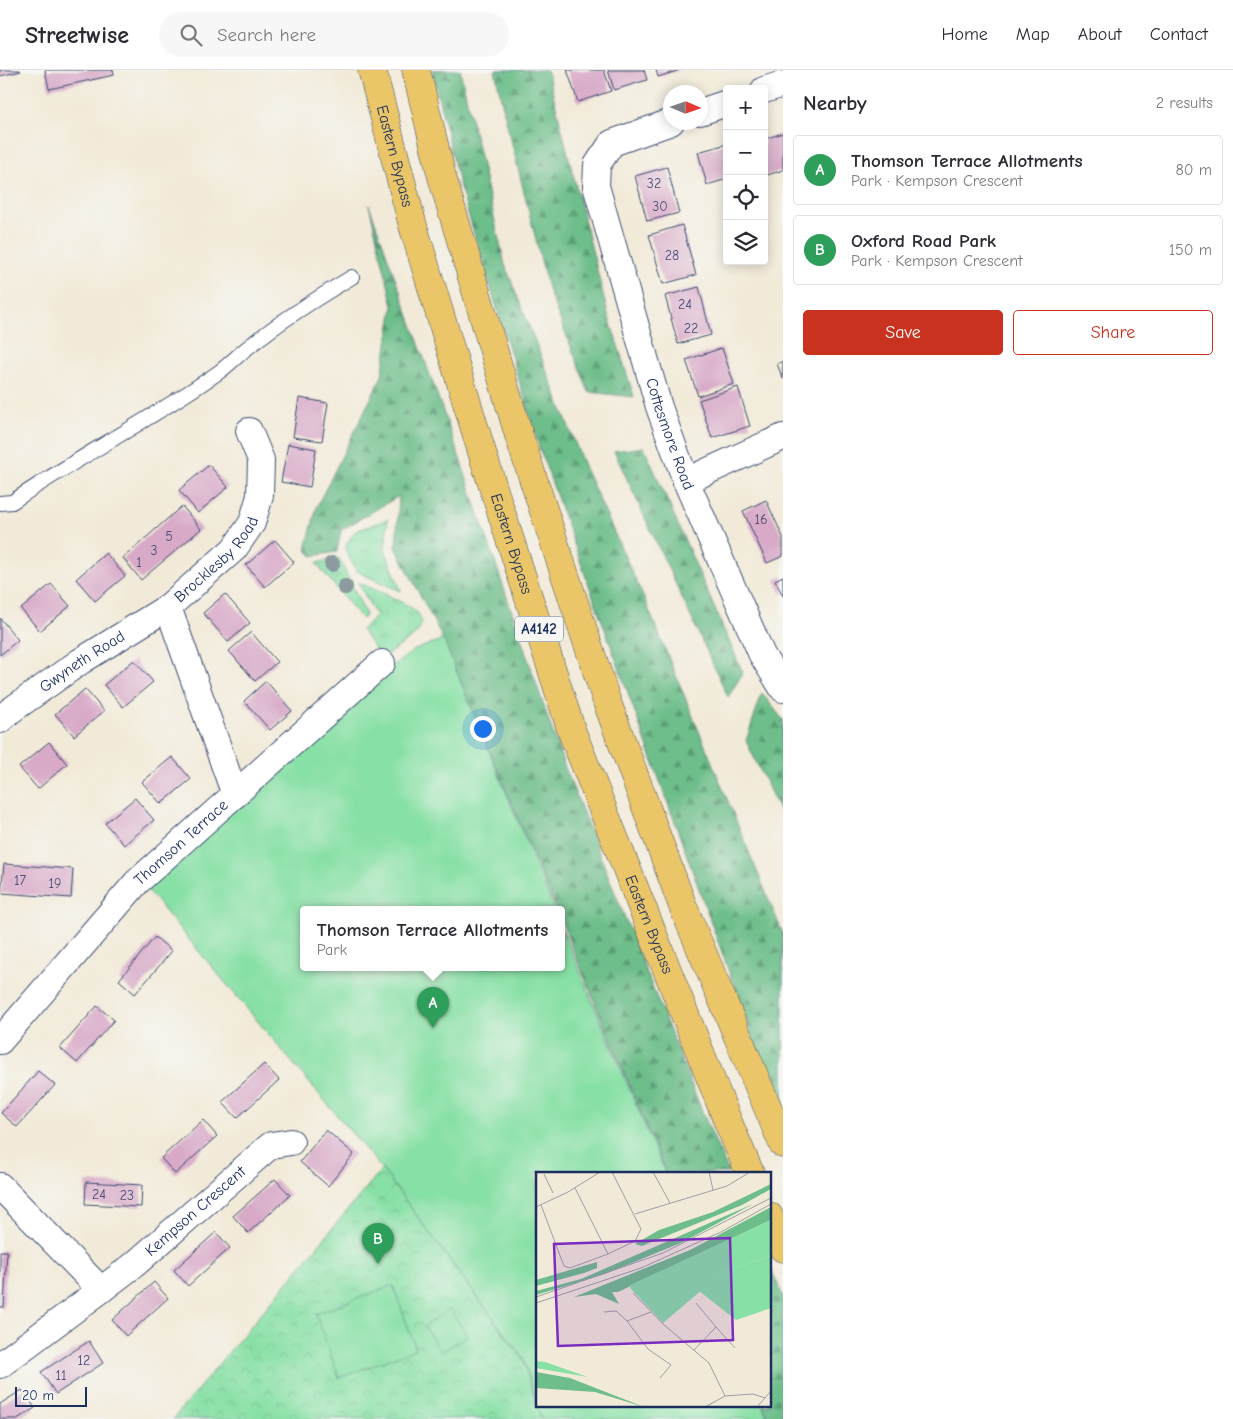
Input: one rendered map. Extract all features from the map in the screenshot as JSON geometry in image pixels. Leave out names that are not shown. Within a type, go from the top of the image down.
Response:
[{"type":"highway","name":"Eastern Bypass","points":[[372,70],[413,226],[485,462],[572,732],[750,1172]]},
{"type":"highway","name":"A4142","points":[[416,70],[442,177],[520,439],[606,702],[682,904],[783,1144]]},
{"type":"highway","points":[[770,1218],[783,1248]]},
{"type":"street","points":[[768,89],[783,84]]},
{"type":"street","points":[[708,109],[723,104]]},
{"type":"street","name":"Cottesmore Road","points":[[663,125],[612,143],[597,164],[596,186],[659,407],[686,481],[762,655],[783,689]]},
{"type":"street","name":"Brocklesby Road","points":[[235,795],[168,607],[234,549],[252,523],[260,496],[261,460],[250,431]]},
{"type":"street","points":[[686,481],[783,437]]},
{"type":"street","name":"Gwyneth Road","points":[[0,720],[81,661],[168,607]]},
{"type":"street","name":"Thomson Terrace","points":[[0,1041],[137,882],[382,664]]},
{"type":"street","name":"Kempson Crescent","points":[[0,1365],[135,1264],[271,1145],[291,1142]]},
{"type":"street","points":[[0,1186],[101,1290]]},
{"type":"lane","points":[[0,503],[12,502],[139,424],[221,371],[250,345],[298,310],[352,276]]},
{"type":"green space","points":[[432,70],[460,70],[505,265],[585,468],[646,603],[783,934],[783,1108],[762,1063],[540,450],[459,184]]},
{"type":"green space","points":[[495,70],[547,70],[608,314],[634,397],[589,392],[549,292]]},
{"type":"green space","points":[[369,205],[457,450],[564,765],[702,1111],[729,1172],[666,1172],[565,930],[565,906],[555,906],[443,639],[396,548],[399,496],[341,530],[337,552],[312,556],[306,549],[317,506],[382,376],[393,306]]},
{"type":"green space","points":[[644,447],[743,673],[728,697],[614,451]]},
{"type":"green space","points":[[388,519],[385,550],[401,591],[356,570],[347,553],[346,546],[356,531]]},
{"type":"green space","points":[[339,558],[366,615],[362,619],[316,563]]},
{"type":"green space","points":[[358,582],[415,610],[421,618],[419,630],[407,641],[382,658],[361,630],[376,616]]},
{"type":"green space","points":[[443,639],[553,906],[300,906],[300,971],[565,971],[565,936],[665,1172],[536,1172],[536,1401],[523,1358],[382,1169],[144,886],[388,669],[415,650]]},
{"type":"green space","points":[[762,693],[783,720],[783,818],[746,741]]},
{"type":"green space","points":[[382,1169],[523,1359],[541,1419],[173,1419]]},
{"type":"green space","points":[[770,1266],[783,1296],[783,1419],[769,1419],[763,1406],[770,1406]]},
{"type":"green space","points":[[393,1285],[416,1349],[339,1378],[316,1314]]},
{"type":"green space","points":[[450,1309],[467,1336],[441,1352],[424,1326]]},
{"type":"green space","points":[[537,1406],[762,1406],[768,1419],[541,1419]]},
{"type":"building","points":[[0,70],[20,70],[21,71],[0,76]]},
{"type":"building","points":[[45,70],[113,70],[114,75],[49,89]]},
{"type":"building","points":[[567,70],[604,70],[611,91],[578,102]]},
{"type":"building","points":[[608,70],[644,70],[647,80],[614,90]]},
{"type":"building","points":[[656,70],[680,70],[658,77]]},
{"type":"building","points":[[783,133],[783,170],[768,175],[768,138]]},
{"type":"building","points":[[723,145],[723,180],[707,185],[698,152]]},
{"type":"building","points":[[667,167],[679,213],[647,221],[635,176]]},
{"type":"building","points":[[682,225],[696,275],[663,284],[649,235]]},
{"type":"building","points":[[699,287],[711,335],[678,344],[665,296]]},
{"type":"building","points":[[722,348],[734,384],[698,396],[686,360]]},
{"type":"building","points":[[783,361],[783,379],[777,364]]},
{"type":"building","points":[[738,387],[750,426],[712,438],[699,400]]},
{"type":"building","points":[[299,398],[328,403],[322,441],[293,437]]},
{"type":"building","points":[[288,444],[316,449],[310,487],[281,482]]},
{"type":"building","points":[[209,465],[228,487],[198,513],[179,490]]},
{"type":"building","points":[[766,500],[783,537],[783,556],[767,563],[743,511]]},
{"type":"building","points":[[182,506],[201,529],[141,580],[123,558]]},
{"type":"building","points":[[275,540],[294,562],[265,587],[246,565]]},
{"type":"building","points":[[106,553],[125,576],[95,601],[76,579]]},
{"type":"building","points":[[783,576],[783,596],[775,580]]},
{"type":"building","points":[[51,584],[70,606],[40,631],[21,609]]},
{"type":"building","points":[[225,594],[250,623],[228,642],[203,613]]},
{"type":"building","points":[[0,618],[18,640],[0,655]]},
{"type":"building","points":[[251,632],[277,662],[255,681],[229,651]]},
{"type":"building","points":[[134,660],[153,682],[123,707],[104,685]]},
{"type":"building","points":[[266,681],[292,711],[270,730],[244,701]]},
{"type":"building","points":[[85,689],[104,711],[74,736],[55,714]]},
{"type":"building","points":[[49,742],[67,764],[38,789],[19,767]]},
{"type":"building","points":[[172,757],[191,779],[161,804],[142,782]]},
{"type":"building","points":[[135,798],[154,820],[124,845],[105,823]]},
{"type":"building","points":[[4,864],[73,869],[71,898],[1,893]]},
{"type":"building","points":[[155,937],[172,951],[135,994],[119,980]]},
{"type":"building","points":[[97,1006],[114,1020],[77,1063],[60,1048]]},
{"type":"building","points":[[264,1064],[279,1080],[237,1118],[222,1102]]},
{"type":"building","points":[[38,1071],[55,1085],[17,1127],[1,1113]]},
{"type":"building","points":[[203,1120],[217,1136],[175,1174],[161,1158]]},
{"type":"building","points":[[326,1130],[354,1154],[328,1186],[300,1162]]},
{"type":"building","points":[[275,1179],[290,1195],[248,1233],[233,1216]]},
{"type":"building","points":[[86,1182],[142,1185],[141,1207],[85,1204]]},
{"type":"building","points":[[216,1232],[230,1248],[188,1286],[174,1270]]},
{"type":"building","points":[[0,1251],[7,1251],[4,1307],[0,1307]]},
{"type":"building","points":[[154,1282],[168,1298],[126,1336],[112,1320]]},
{"type":"building","points":[[89,1341],[103,1363],[56,1394],[41,1372]]},
{"type":"building","points":[[22,1390],[35,1408],[17,1419],[0,1419],[0,1404]]},
{"type":"place","name":"Thomson Terrace Allotments","points":[[433,1028]]},
{"type":"place","name":"Oxford Road Park","points":[[378,1264]]}]
